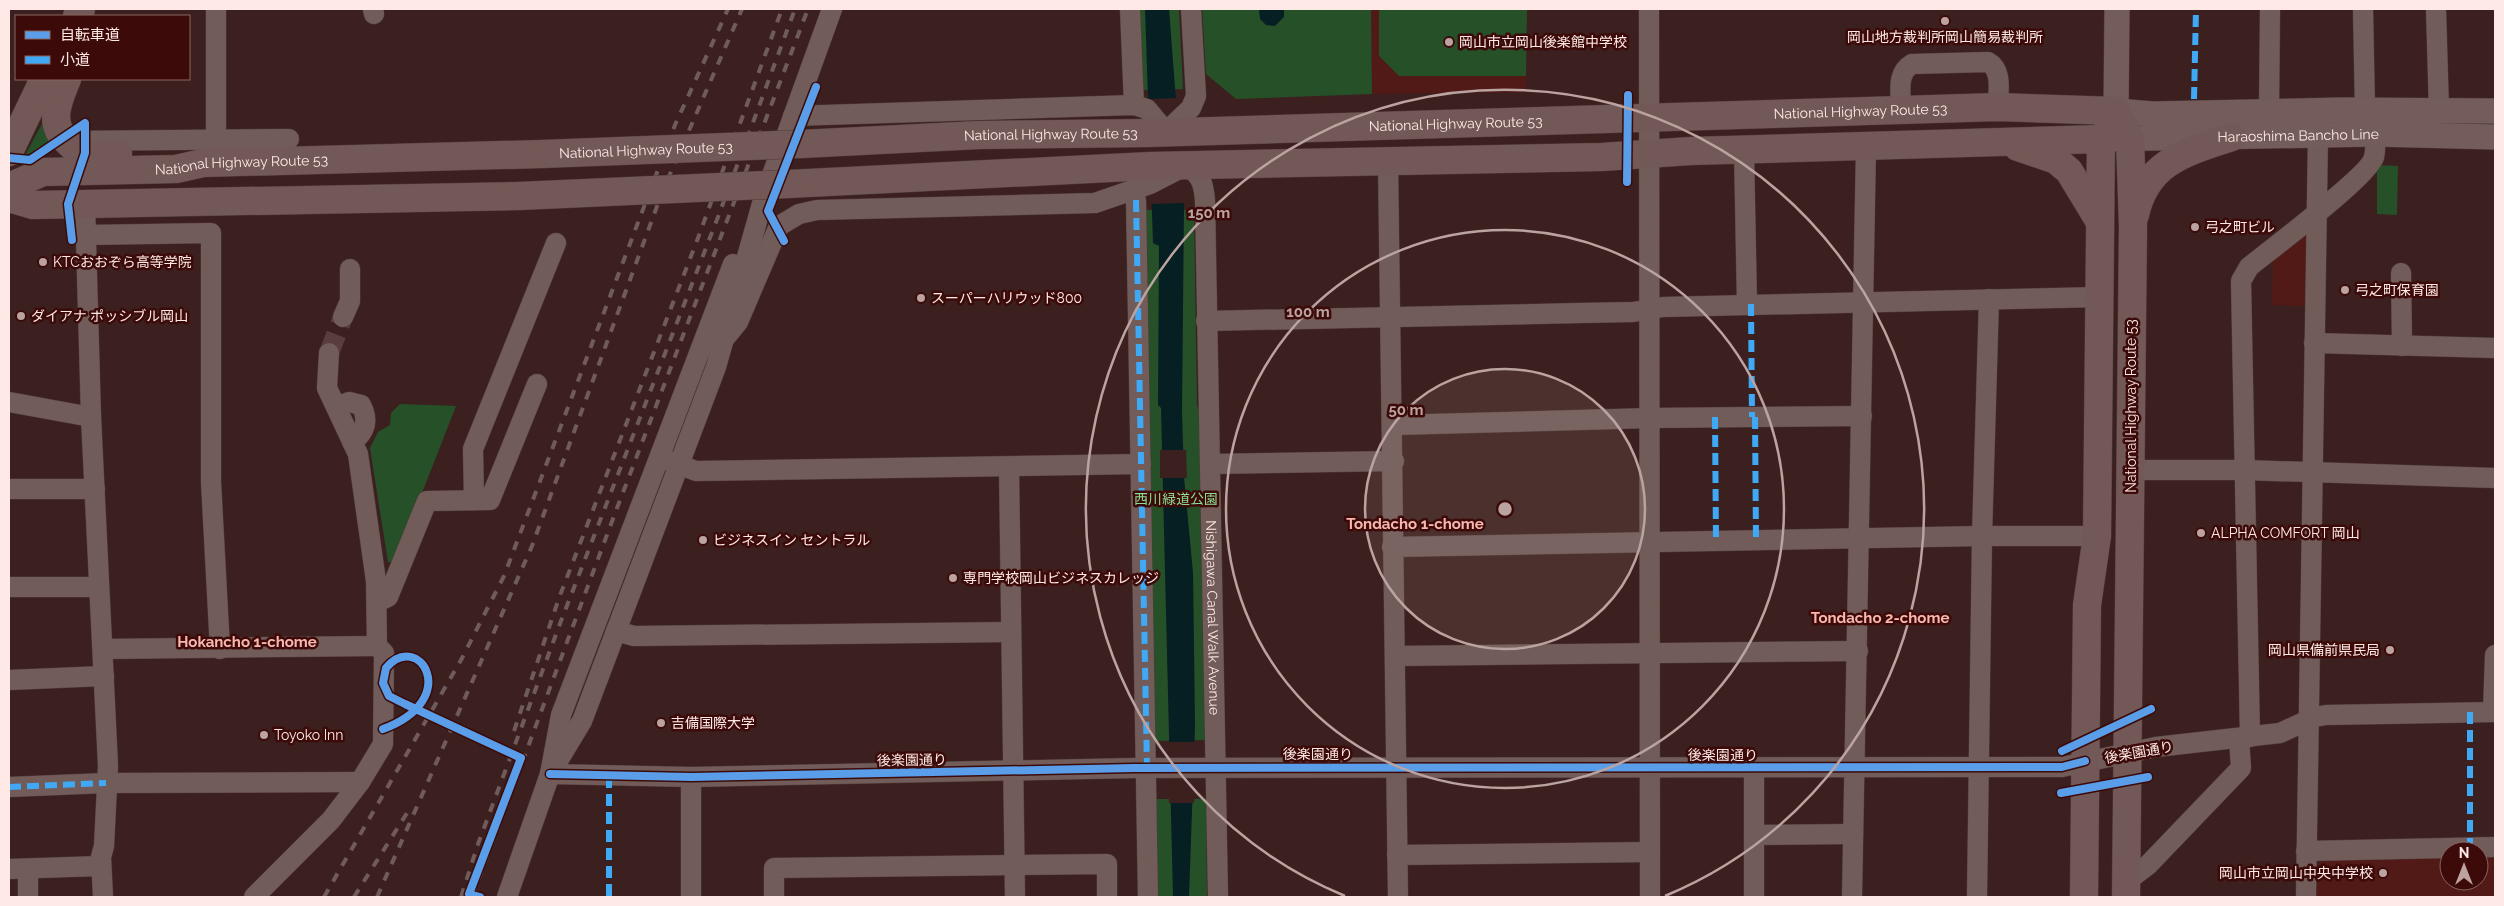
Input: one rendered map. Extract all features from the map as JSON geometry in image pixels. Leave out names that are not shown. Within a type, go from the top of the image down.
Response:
[{"type":"highway","points":[[9,152],[44,80]]},
{"type":"highway","points":[[67,80],[58,105],[56,122],[59,131],[78,150],[93,155],[176,154],[203,163]]},
{"type":"highway","name":"National Highway Route 53","points":[[9,187],[43,172],[176,169],[203,163],[542,154],[801,144],[979,136],[1159,122],[1649,118],[1998,107],[2116,111],[2130,138],[2133,227],[2126,889]]},
{"type":"highway","points":[[2133,227],[2139,198],[2160,168],[2186,152],[2232,137]]},
{"type":"highway","points":[[9,198],[34,205],[519,196],[788,184],[1150,175],[1184,166],[1602,157],[1649,153],[2002,143],[2049,139],[2101,138],[2101,297],[2097,536],[2087,605],[2084,897]]},
{"type":"highway","points":[[2002,143],[2056,160],[2069,171],[2100,222]]},
{"type":"main road","points":[[2101,138],[2116,111],[2116,9]]},
{"type":"main road","name":"Haraoshima Bancho Line","points":[[2116,111],[2153,114],[2366,110],[2495,111]]},
{"type":"main road","name":"Haraoshima Bancho Line","points":[[2101,138],[2375,134],[2495,137]]},
{"type":"street","points":[[216,9],[216,140]]},
{"type":"street","points":[[550,774],[582,722],[725,338],[763,200],[832,9]]},
{"type":"street","points":[[1130,9],[1159,122]]},
{"type":"street","points":[[793,116],[1159,122],[1191,108],[1196,96],[1191,9]]},
{"type":"street","points":[[1649,9],[1651,418],[1648,543],[1650,897]]},
{"type":"street","points":[[2269,113],[2270,9]]},
{"type":"street","points":[[2363,9],[2366,110]]},
{"type":"street","points":[[2436,9],[2439,111]]},
{"type":"street","points":[[1901,110],[1901,74],[1905,68],[1912,64],[1988,62],[1995,66],[1997,71],[1998,107]]},
{"type":"street","points":[[2126,889],[2241,768],[2244,738],[2241,281],[2249,267],[2363,173],[2374,158],[2375,134]]},
{"type":"street","points":[[2306,897],[2318,135]]},
{"type":"street","points":[[67,141],[290,139]]},
{"type":"street","points":[[1852,897],[1853,767],[1858,651],[1858,538],[1865,302],[1866,147]]},
{"type":"street","points":[[1744,150],[1747,305]]},
{"type":"street","points":[[1388,161],[1394,461],[1392,547],[1398,897]]},
{"type":"street","name":"Nishigawa Canal Walk Avenue","points":[[1184,166],[1194,171],[1204,186],[1210,464],[1205,767],[1218,897]]},
{"type":"street","points":[[725,338],[738,322],[779,226],[799,214],[817,210],[1095,203],[1150,175]]},
{"type":"street","points":[[507,897],[550,774],[561,715],[733,263],[763,200]]},
{"type":"street","points":[[1136,200],[1141,464],[1156,768],[1148,897]]},
{"type":"street","points":[[85,204],[91,417],[108,766],[102,866],[103,897]]},
{"type":"street","points":[[86,236],[211,233],[212,482],[220,649]]},
{"type":"street","points":[[474,500],[473,449],[556,244]]},
{"type":"street","points":[[344,317],[350,301],[350,269]]},
{"type":"street","points":[[2401,273],[2402,346]]},
{"type":"street","points":[[1206,321],[1580,314],[1633,312],[1650,308],[2101,297]]},
{"type":"street","points":[[1977,897],[1982,536],[1990,299]]},
{"type":"street","points":[[2314,344],[2495,348]]},
{"type":"street","points":[[254,897],[331,820],[360,782],[383,744],[384,653],[377,646],[376,581],[358,454],[352,442],[362,435],[366,426],[366,414],[361,405],[349,402],[336,407],[327,388],[329,353]]},
{"type":"street","points":[[377,602],[388,597],[427,501],[490,500],[536,384]]},
{"type":"street","points":[[9,402],[91,417]]},
{"type":"street","points":[[1393,425],[1651,418],[1862,416]]},
{"type":"street","points":[[658,457],[696,471],[1141,464]]},
{"type":"street","points":[[1210,464],[1394,461]]},
{"type":"street","points":[[1009,467],[1015,897]]},
{"type":"street","points":[[2131,470],[2243,470],[2495,478]]},
{"type":"street","points":[[9,489],[95,489]]},
{"type":"street","points":[[1392,547],[1982,536],[2097,536]]},
{"type":"street","points":[[9,587],[100,587]]},
{"type":"street","points":[[616,631],[634,636],[1012,632]]},
{"type":"street","points":[[102,649],[377,646]]},
{"type":"street","points":[[1395,656],[1858,651]]},
{"type":"street","points":[[2494,712],[2495,655]]},
{"type":"street","points":[[9,680],[104,676]]},
{"type":"street","name":"後楽園通り","points":[[550,774],[691,777],[1205,767],[1395,766],[2062,767],[2156,747],[2280,733],[2308,722],[2314,717],[2326,715],[2494,712]]},
{"type":"street","points":[[1754,767],[1754,897]]},
{"type":"street","points":[[691,777],[691,897]]},
{"type":"street","points":[[9,787],[106,783],[360,782]]},
{"type":"street","points":[[1754,835],[1853,834]]},
{"type":"street","points":[[2306,851],[2495,847]]},
{"type":"street","points":[[1397,856],[1650,852]]},
{"type":"street","points":[[774,897],[774,868],[1015,864],[1107,864],[1107,897]]},
{"type":"street","points":[[28,897],[18,869],[102,866]]},
{"type":"shaded area","name":"岡山市立岡山後楽館中学校","points":[[1371,9],[1527,9],[1526,92],[1372,94]]},
{"type":"shaded area","points":[[2307,230],[2306,306],[2272,305],[2273,258]]},
{"type":"shaded area","name":"岡山市立岡山中央中学校","points":[[2439,857],[2439,891],[2489,891],[2489,857],[2495,857],[2495,897],[2317,897],[2317,865],[2326,859]]},
{"type":"green space","points":[[1137,9],[1179,9],[1183,89],[1140,90]]},
{"type":"green space","points":[[1202,9],[1371,9],[1372,94],[1236,99],[1206,74]]},
{"type":"green space","name":"岡山市立岡山後楽館中学校","points":[[1379,9],[1527,9],[1526,76],[1399,76],[1379,56]]},
{"type":"green space","points":[[43,122],[50,144],[30,157],[24,157]]},
{"type":"green space","points":[[2377,165],[2398,166],[2397,215],[2377,214]]},
{"type":"green space","name":"西川緑道公園","points":[[1146,210],[1194,210],[1197,405],[1202,420],[1205,740],[1153,741]]},
{"type":"green space","points":[[400,404],[456,406],[395,562],[388,562],[370,448],[378,432],[390,425],[391,413]]},
{"type":"green space","points":[[1156,799],[1206,799],[1207,897],[1157,897]]},
{"type":"water","points":[[1145,9],[1169,9],[1184,205],[1182,412],[1184,477],[1193,573],[1195,725],[1189,897],[1173,897],[1161,408],[1158,405],[1159,246],[1153,243]]},
{"type":"water","points":[[1259,9],[1284,9],[1284,17],[1275,26],[1266,25],[1260,19]]},
{"type":"pier","points":[[1178,98],[1185,203],[1151,204],[1147,99]]},
{"type":"pier","points":[[1160,450],[1186,450],[1187,478],[1160,478]]},
{"type":"pier","points":[[1168,742],[1195,742],[1194,803],[1169,803]]},
{"type":"tunnel","points":[[329,353],[343,317]]},
{"type":"railway","points":[[324,897],[461,660],[504,576],[675,125],[728,9]]},
{"type":"railway","points":[[377,897],[532,546],[663,190],[742,9]]},
{"type":"railway","points":[[514,731],[559,598],[698,238],[782,9]]},
{"type":"railway","points":[[461,897],[478,844],[561,621],[718,217],[795,9]]},
{"type":"railway","points":[[472,897],[617,508],[808,9]]},
{"type":"railway","points":[[354,897],[407,813]]},
{"type":"marked path","points":[[2194,99],[2196,9]]},
{"type":"marked path","points":[[1136,200],[1147,768]]},
{"type":"marked path","points":[[1751,304],[1752,417]]},
{"type":"marked path","points":[[1715,417],[1716,541]]},
{"type":"marked path","points":[[1755,417],[1756,540]]},
{"type":"marked path","points":[[2470,712],[2470,841]]},
{"type":"marked path","points":[[609,776],[609,897]]},
{"type":"marked path","points":[[9,787],[106,783]]},
{"type":"cycle path","points":[[784,241],[768,211],[816,87]]},
{"type":"cycle path","points":[[1627,182],[1628,95]]},
{"type":"cycle path","points":[[9,158],[30,160],[85,123],[85,153],[68,204],[72,240]]},
{"type":"cycle path","points":[[383,729],[408,716],[422,701],[428,686],[427,673],[420,662],[410,657],[398,658],[386,668],[383,683],[389,696],[405,704],[521,758],[469,894],[480,897]]},
{"type":"cycle path","points":[[2062,751],[2151,709]]},
{"type":"cycle path","points":[[550,774],[691,777],[1134,768],[2062,767],[2085,761]]},
{"type":"cycle path","points":[[2061,793],[2148,777]]},
{"type":"place","name":"岡山地方裁判所岡山簡易裁判所","points":[[1945,21]]},
{"type":"place","name":"岡山市立岡山後楽館中学校","points":[[1449,42]]},
{"type":"place","name":"弓之町ビル","points":[[2195,227]]},
{"type":"place","name":"KTCおおぞら高等学院","points":[[43,262]]},
{"type":"place","name":"弓之町保育園","points":[[2345,290]]},
{"type":"place","name":"スーパーハリウッド800","points":[[921,298]]},
{"type":"place","name":"ダイアナ ポッシブル岡山","points":[[21,316]]},
{"type":"place","name":"ALPHA COMFORT 岡山","points":[[2201,533]]},
{"type":"place","name":"ビジネスイン セントラル","points":[[703,540]]},
{"type":"place","name":"専門学校岡山ビジネスカレッジ","points":[[953,578]]},
{"type":"place","name":"岡山県備前県民局","points":[[2390,650]]},
{"type":"place","name":"吉備国際大学","points":[[661,723]]},
{"type":"place","name":"Toyoko Inn","points":[[264,735]]},
{"type":"place","name":"岡山市立岡山中央中学校","points":[[2383,873]]},
{"type":"district","name":"Tondacho 1-chome","points":[[1415,524]]},
{"type":"district","name":"Tondacho 2-chome","points":[[1880,618]]},
{"type":"district","name":"Hokancho 1-chome","points":[[247,642]]}]
